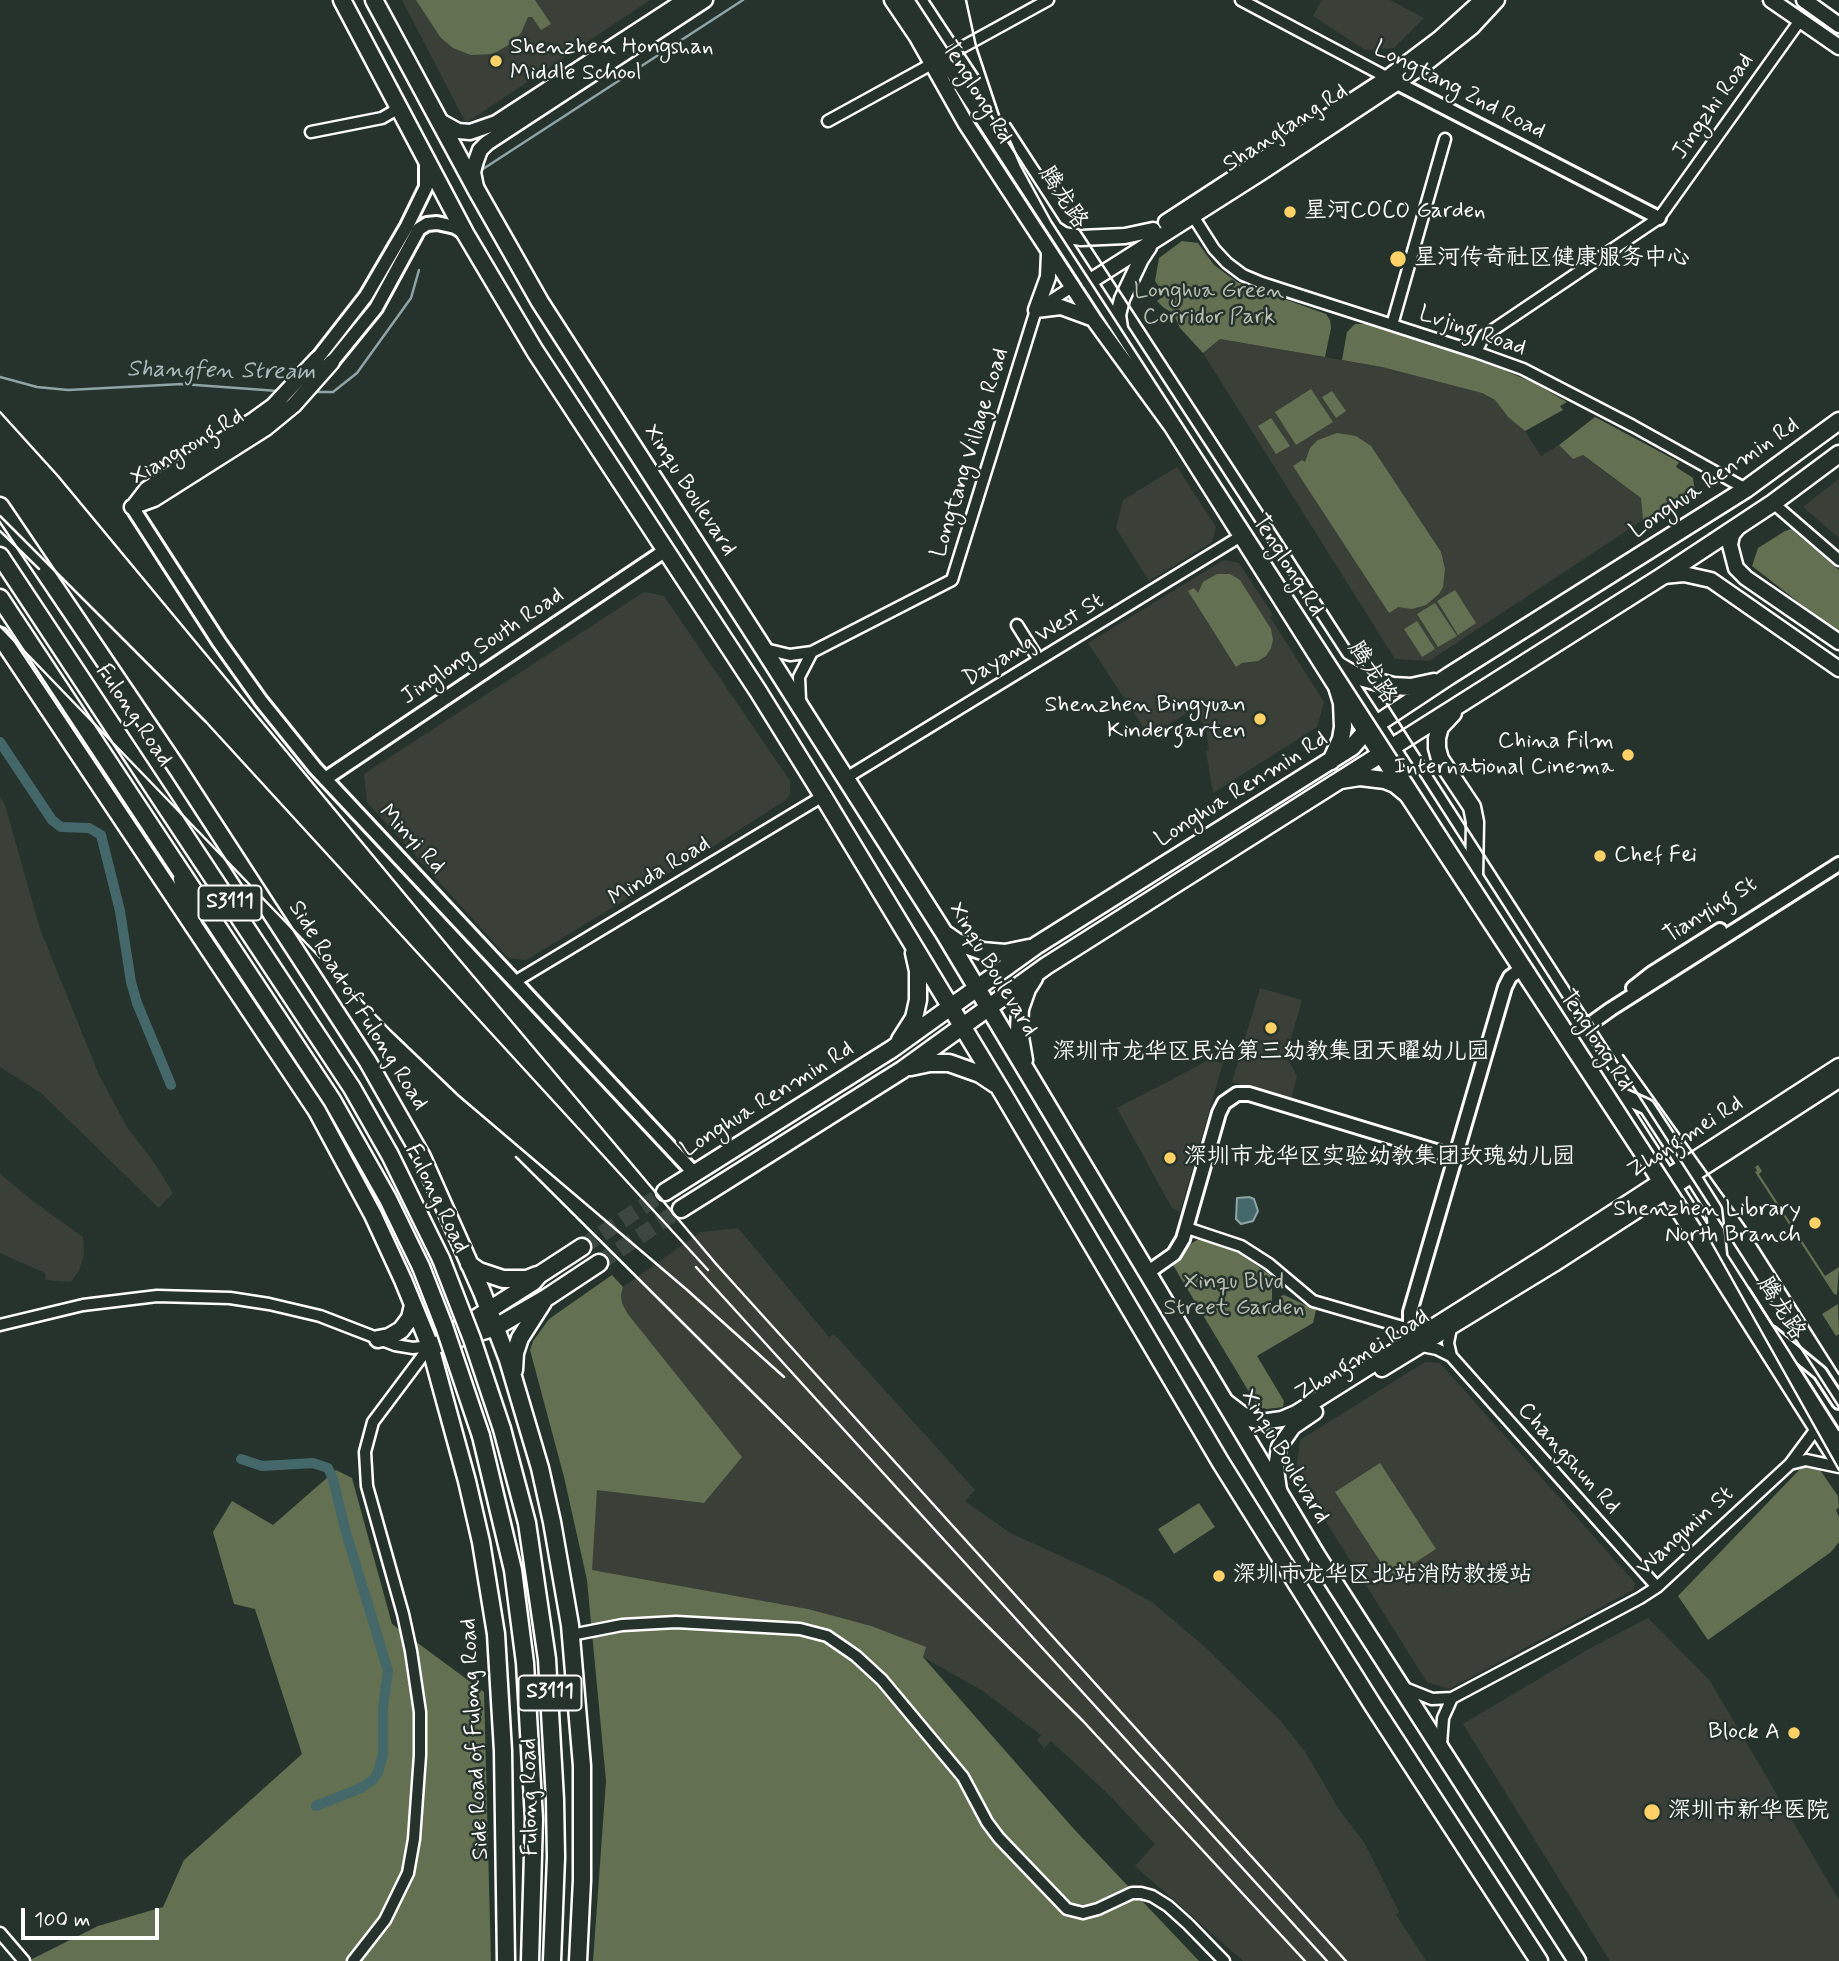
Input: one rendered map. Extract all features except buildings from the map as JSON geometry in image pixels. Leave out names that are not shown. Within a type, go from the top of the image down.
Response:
[{"type":"main road","points":[[342,0],[465,233],[535,351],[823,796],[1003,1091],[1257,1522],[1539,1961]]},
{"type":"main road","name":"Xinqu Boulevard","points":[[374,0],[546,313],[941,928],[1282,1498],[1577,1961]]},
{"type":"main road","points":[[438,120],[458,131],[470,132],[496,123],[685,0]]},
{"type":"main road","points":[[477,191],[473,172],[480,150],[487,143],[705,0]]},
{"type":"main road","name":"Tenglong Rd","points":[[892,0],[937,61],[965,124],[1094,320],[1172,427],[1338,690],[1371,728],[1386,751],[1406,793],[1521,969],[1611,1096],[1667,1184]]},
{"type":"main road","name":"腾龙路","points":[[906,0],[937,61],[1087,278],[1339,666],[1371,728]]},
{"type":"main road","name":"Shangtang Rd","points":[[1155,234],[1193,216],[1392,80],[1482,0]]},
{"type":"main road","name":"Shangtang Rd","points":[[1087,278],[1392,80],[1448,47],[1472,27],[1497,0]]},
{"type":"main road","points":[[1771,0],[1839,47]]},
{"type":"main road","points":[[1804,0],[1839,25]]},
{"type":"main road","points":[[1055,229],[1064,235],[1081,238],[1155,234]]},
{"type":"main road","points":[[1120,330],[1118,315],[1122,299],[1155,234]]},
{"type":"main road","points":[[1049,251],[1051,264],[1036,310],[1061,307],[1077,311],[1094,320]]},
{"type":"main road","name":"Xiangrong Rd","points":[[132,508],[147,489],[273,406],[317,359]]},
{"type":"main road","name":"Xiangrong Rd","points":[[132,508],[154,499],[266,428],[294,405],[332,362]]},
{"type":"main road","name":"Longhua Renmin Rd","points":[[665,1192],[892,1049],[1037,945],[1331,761],[1352,747],[1371,728],[1449,676],[1746,489],[1839,421]]},
{"type":"main road","name":"Longhua Renmin Rd","points":[[681,1209],[902,1070],[987,1006],[1046,966],[1661,577],[1773,503],[1839,454]]},
{"type":"main road","name":"Side Road of Fulong Road","points":[[0,506],[190,787],[368,1062],[422,1157],[496,1327],[540,1468],[577,1633],[582,1766],[582,1880],[578,1961]]},
{"type":"main road","points":[[1738,526],[1730,545],[1731,559],[1736,568],[1746,578],[1839,642]]},
{"type":"main road","name":"Fulong Road","points":[[0,556],[352,1088],[390,1154],[441,1259],[472,1339],[502,1429],[527,1523],[547,1659],[556,1857],[552,1961]]},
{"type":"main road","points":[[1661,577],[1684,573],[1711,580],[1839,670]]},
{"type":"main road","name":"Fulong Road","points":[[0,598],[351,1131],[421,1267],[457,1361],[481,1436],[508,1548],[525,1663],[534,1819],[530,1961]]},
{"type":"main road","name":"Side Road of Fulong Road","points":[[0,636],[329,1131],[373,1215],[430,1346],[470,1493],[496,1634],[503,1751],[506,1961]]},
{"type":"main road","points":[[1339,666],[1356,676],[1393,686],[1419,686],[1449,676]]},
{"type":"main road","points":[[1331,761],[1341,739],[1343,727],[1342,703],[1338,690]]},
{"type":"main road","points":[[1469,698],[1444,723],[1438,732],[1436,743],[1440,758],[1468,799],[1474,814],[1474,877]]},
{"type":"main road","points":[[1386,751],[1474,877],[1576,1034],[1611,1096],[1647,1107],[1689,1170],[1714,1210],[1719,1255]]},
{"type":"main road","points":[[1339,780],[1360,777],[1385,780],[1406,793]]},
{"type":"main road","points":[[180,869],[193,925]]},
{"type":"main road","points":[[941,928],[957,942],[982,951],[1005,953],[1037,945]]},
{"type":"main road","points":[[892,1049],[910,1027],[918,1000],[918,971],[909,937]]},
{"type":"main road","points":[[1029,1075],[1021,1044],[1020,1007],[1032,980],[1046,966]]},
{"type":"main road","points":[[902,1070],[930,1063],[949,1063],[980,1074],[1003,1091]]},
{"type":"main road","name":"Zhongmei Rd","points":[[1689,1170],[1839,1066]]},
{"type":"main road","name":"Zhongmei Rd","points":[[1417,1338],[1839,1080]]},
{"type":"main road","points":[[1667,1184],[1839,1465]]},
{"type":"main road","name":"腾龙路","points":[[1667,1184],[1719,1255],[1839,1444]]},
{"type":"main road","name":"Zhongmei Rd","points":[[1451,1328],[1667,1184]]},
{"type":"main road","points":[[469,1264],[503,1279],[527,1279],[539,1275],[582,1247]]},
{"type":"main road","points":[[430,1346],[496,1327],[599,1263]]},
{"type":"main road","points":[[430,1346],[489,1311],[533,1282],[539,1275]]},
{"type":"main road","points":[[514,1383],[515,1353],[520,1338],[546,1298]]},
{"type":"main road","points":[[378,1339],[389,1337],[401,1330],[410,1318],[413,1305]]},
{"type":"main road","name":"Zhongmei Road","points":[[1222,1398],[1249,1419],[1261,1422],[1282,1419],[1417,1338],[1451,1328]]},
{"type":"main road","name":"Zhongmei Road","points":[[1282,1498],[1276,1460],[1279,1447],[1287,1433],[1361,1382],[1417,1338]]},
{"type":"street","points":[[828,121],[1048,0]]},
{"type":"street","name":"Longtang 2nd Road","points":[[1241,0],[1659,218]]},
{"type":"street","name":"Jingzhi Road","points":[[1659,218],[1801,19]]},
{"type":"street","points":[[310,132],[382,118],[398,108]]},
{"type":"street","points":[[1392,325],[1445,139]]},
{"type":"street","name":"Xiangrong Rd","points":[[317,359],[366,296],[407,226],[426,187],[426,160]]},
{"type":"street","name":"Lvjing Road","points":[[1193,216],[1214,249],[1243,275],[1476,352],[1546,380],[1746,489]]},
{"type":"street","points":[[1476,352],[1484,336],[1659,218]]},
{"type":"street","name":"Xiangrong Rd","points":[[332,362],[376,307],[419,229],[427,224],[437,223],[449,225],[465,233]]},
{"type":"street","points":[[1036,310],[1087,278]]},
{"type":"street","name":"Longtang Village Road","points":[[763,648],[790,655],[812,652],[952,580],[1036,310]]},
{"type":"street","points":[[1773,503],[1839,560]]},
{"type":"street","name":"Minyi Rd","points":[[132,508],[219,642],[261,701],[324,779],[694,1173]]},
{"type":"street","name":"Dayang West St","points":[[846,778],[1241,536]]},
{"type":"street","name":"Jinglong South Road","points":[[324,779],[666,550]]},
{"type":"street","points":[[1017,625],[1039,660]]},
{"type":"street","points":[[803,710],[798,683],[801,670],[812,652]]},
{"type":"street","name":"Minda Road","points":[[516,981],[823,796]]},
{"type":"street","name":"Tianying St","points":[[1611,1009],[1651,973],[1839,855]]},
{"type":"street","name":"Tianying St","points":[[1576,1034],[1839,864]]},
{"type":"street","points":[[1417,1338],[1410,1324],[1410,1312],[1505,987],[1510,977],[1521,969]]},
{"type":"street","points":[[1147,1273],[1174,1254],[1187,1228],[1221,1108],[1237,1094],[1249,1094],[1456,1157]]},
{"type":"street","points":[[1187,1228],[1241,1246],[1269,1264],[1313,1301],[1417,1338],[1451,1356]]},
{"type":"street","points":[[0,1325],[83,1305],[144,1298],[230,1298],[308,1313],[404,1347],[430,1346]]},
{"type":"street","points":[[1451,1328],[1448,1343],[1451,1356]]},
{"type":"street","points":[[1766,1330],[1820,1373],[1839,1402]]},
{"type":"street","points":[[353,1961],[384,1920],[408,1873],[414,1839],[420,1755],[420,1712],[411,1651],[367,1486],[365,1452],[373,1422],[430,1346]]},
{"type":"street","name":"Changshun Rd","points":[[1451,1356],[1657,1587]]},
{"type":"street","name":"Wangmin St","points":[[1451,1698],[1657,1587],[1790,1464],[1816,1429]]},
{"type":"street","points":[[1790,1464],[1806,1460],[1839,1465]]},
{"type":"street","points":[[577,1633],[622,1625],[676,1622],[800,1629],[827,1636],[856,1656],[882,1680],[963,1777],[987,1822],[999,1838],[1067,1909],[1083,1913],[1132,1893],[1152,1896],[1188,1924],[1224,1961]]},
{"type":"street","points":[[1402,1687],[1432,1699],[1451,1698],[1443,1717],[1442,1750]]},
{"type":"street","points":[[0,1933],[24,1961]]},
{"type":"shaded area","name":"Shenzhen Hongshan Middle School","points":[[402,0],[650,0],[466,123]]},
{"type":"shaded area","points":[[1322,0],[1390,0],[1424,18],[1394,48],[1365,50],[1313,16]]},
{"type":"shaded area","points":[[1220,339],[1382,367],[1482,393],[1495,400],[1508,417],[1525,431],[1541,456],[1559,445],[1572,458],[1582,455],[1641,498],[1643,520],[1429,661],[1395,659],[1203,353]]},
{"type":"shaded area","points":[[1177,467],[1216,527],[1212,542],[1149,581],[1116,528],[1123,500]]},
{"type":"shaded area","points":[[1839,479],[1839,538],[1803,507]]},
{"type":"shaded area","points":[[1224,560],[1239,563],[1324,702],[1317,727],[1213,793],[1206,751],[1209,750],[1206,728],[1194,709],[1149,736],[1088,643]]},
{"type":"shaded area","points":[[644,592],[664,596],[790,781],[790,794],[786,800],[712,847],[526,960],[508,958],[367,802],[364,774]]},
{"type":"shaded area","points":[[0,797],[5,805],[40,929],[99,1075],[127,1127],[173,1193],[159,1208],[41,1093],[0,1067]]},
{"type":"shaded area","name":"深圳市龙华区民治第三幼教集团天曜幼儿园","points":[[1260,988],[1302,1000],[1286,1056],[1297,1076],[1291,1100],[1232,1082]]},
{"type":"shaded area","name":"深圳市龙华区实验幼教集团玫瑰幼儿园","points":[[1209,1060],[1223,1063],[1180,1212],[1172,1208],[1117,1108]]},
{"type":"shaded area","points":[[0,1174],[83,1237],[84,1255],[71,1282],[46,1280],[45,1273],[0,1253]]},
{"type":"shaded area","points":[[738,1228],[829,1337],[834,1334],[975,1490],[965,1501],[1010,1533],[1109,1578],[1153,1603],[1205,1647],[1280,1720],[1306,1753],[1338,1808],[1365,1844],[1399,1912],[1396,1915],[1426,1961],[1243,1961],[1135,1866],[1155,1844],[1108,1794],[1051,1741],[1044,1748],[1037,1740],[1041,1735],[983,1691],[923,1657],[925,1648],[808,1609],[591,1570],[597,1489],[703,1503],[622,1304],[623,1287],[701,1232]]},
{"type":"shaded area","points":[[1425,1362],[1440,1363],[1635,1583],[1633,1590],[1449,1689],[1427,1682],[1296,1474],[1300,1440]]},
{"type":"shaded area","name":"深圳市新华医院","points":[[1648,1618],[1710,1681],[1839,1900],[1839,1961],[1610,1961],[1463,1724],[1589,1649]]},
{"type":"green space","points":[[416,0],[535,0],[551,24],[541,30],[532,17],[528,17],[521,33],[510,44],[493,54],[471,55],[453,48],[441,38]]},
{"type":"green space","name":"Longhua Green Corridor Park","points":[[1182,241],[1198,243],[1214,265],[1237,282],[1326,314],[1331,328],[1325,357],[1220,339],[1203,353],[1180,328],[1173,313],[1157,301],[1165,295],[1155,281],[1159,258]]},
{"type":"green space","name":"Longhua Green Corridor Park","points":[[1355,324],[1365,324],[1480,360],[1534,383],[1567,402],[1560,406],[1563,410],[1525,431],[1508,417],[1495,400],[1482,393],[1382,367],[1342,360],[1347,332]]},
{"type":"green space","points":[[1311,389],[1333,422],[1296,445],[1275,412]]},
{"type":"green space","points":[[1332,391],[1346,411],[1336,418],[1322,397]]},
{"type":"green space","points":[[1595,417],[1679,462],[1676,467],[1693,478],[1695,491],[1643,520],[1641,498],[1583,455],[1573,459],[1559,445]]},
{"type":"green space","points":[[1271,418],[1290,446],[1276,454],[1258,426]]},
{"type":"green space","points":[[1337,433],[1356,436],[1371,446],[1441,552],[1445,569],[1443,587],[1426,605],[1412,609],[1398,607],[1389,613],[1293,466],[1302,460],[1305,462],[1310,448],[1318,440]]},
{"type":"green space","points":[[1791,529],[1839,570],[1839,634],[1752,566],[1758,548]]},
{"type":"green space","points":[[1217,574],[1230,574],[1240,580],[1271,629],[1271,648],[1266,656],[1258,661],[1242,663],[1236,667],[1188,591],[1194,588],[1198,593],[1203,582]]},
{"type":"green space","points":[[1455,590],[1476,623],[1458,635],[1437,601]]},
{"type":"green space","points":[[1435,603],[1457,636],[1438,647],[1417,614]]},
{"type":"green space","points":[[1417,621],[1435,649],[1422,657],[1404,629]]},
{"type":"green space","points":[[1758,1165],[1762,1171],[1759,1174],[1825,1276],[1839,1267],[1837,1295],[1755,1172]]},
{"type":"green space","name":"Xinqu Blvd Street Garden","points":[[1199,1239],[1239,1253],[1270,1275],[1272,1303],[1276,1307],[1284,1295],[1316,1310],[1313,1323],[1257,1356],[1284,1401],[1283,1407],[1258,1407],[1173,1265],[1192,1243]]},
{"type":"green space","points":[[612,1275],[623,1287],[622,1303],[627,1313],[742,1457],[704,1503],[597,1490],[592,1570],[808,1609],[871,1626],[926,1647],[923,1657],[1073,1828],[1199,1961],[593,1961],[606,1781],[587,1580],[564,1477],[530,1350],[533,1341],[549,1319]]},
{"type":"green space","points":[[1838,1304],[1839,1334],[1836,1336],[1822,1314]]},
{"type":"green space","points":[[1380,1463],[1436,1549],[1391,1578],[1335,1492]]},
{"type":"green space","points":[[1802,1467],[1818,1467],[1838,1496],[1839,1507],[1836,1510],[1839,1517],[1839,1542],[1831,1552],[1708,1640],[1678,1596]]},
{"type":"green space","points":[[336,1470],[352,1478],[392,1624],[484,1692],[491,1961],[28,1961],[98,1926],[163,1907],[184,1860],[302,1754],[255,1609],[234,1604],[213,1532],[232,1501],[273,1525]]},
{"type":"green space","points":[[1199,1503],[1215,1527],[1174,1554],[1158,1529]]},
{"type":"water","points":[[1237,1198],[1254,1199],[1258,1211],[1253,1221],[1241,1224],[1236,1219]]},
{"type":"waterway","name":"Shangfen Stream","points":[[483,169],[743,0]]},
{"type":"waterway","name":"Shangfen Stream","points":[[313,392],[333,392],[357,373],[411,298],[419,270]]},
{"type":"waterway","name":"Shangfen Stream","points":[[0,377],[37,387],[68,390],[182,384],[278,391]]},
{"type":"waterway","points":[[0,742],[52,820],[61,827],[89,828],[101,835],[120,911],[131,982],[171,1085]]},
{"type":"waterway","points":[[241,1459],[262,1466],[313,1463],[328,1468],[388,1671],[383,1707],[383,1755],[378,1772],[374,1779],[361,1788],[316,1806]]},
{"type":"tunnel","points":[[582,1247],[665,1192]]},
{"type":"tunnel","points":[[599,1263],[681,1209]]},
{"type":"railway","points":[[929,0],[981,79]]},
{"type":"railway","points":[[966,0],[976,46],[1000,118],[1021,166],[1051,221],[1709,1238],[1839,1470]]},
{"type":"railway","points":[[1010,123],[1839,1407]]},
{"type":"railway","points":[[0,412],[58,476],[717,1265],[1346,1961]]},
{"type":"railway","points":[[0,516],[206,722],[708,1270]]},
{"type":"railway","points":[[0,531],[39,569]]},
{"type":"railway","points":[[0,626],[390,1030],[459,1096],[686,1289],[784,1377]]},
{"type":"railway","points":[[1623,1055],[1745,1226],[1839,1374]]},
{"type":"railway","points":[[516,1157],[1083,1721],[1305,1961]]},
{"type":"railway","points":[[696,1267],[1327,1961]]},
{"type":"railway","points":[[1749,1288],[1839,1430]]},
{"type":"place","name":"Shenzhen Hongshan Middle School","points":[[496,61]]},
{"type":"place","name":"星河COCO Garden","points":[[1290,212]]},
{"type":"place","name":"星河传奇社区健康服务中心","points":[[1398,259]]},
{"type":"place","name":"Shenzhen Bingyuan Kindergarten","points":[[1260,719]]},
{"type":"place","name":"China Film International Cinema","points":[[1628,755]]},
{"type":"place","name":"Chef Fei","points":[[1600,856]]},
{"type":"place","name":"深圳市龙华区民治第三幼教集团天曜幼儿园","points":[[1271,1028]]},
{"type":"place","name":"深圳市龙华区实验幼教集团玫瑰幼儿园","points":[[1170,1158]]},
{"type":"place","name":"Shenzhen Library North Branch","points":[[1815,1223]]},
{"type":"place","name":"深圳市龙华区北站消防救援站","points":[[1219,1576]]},
{"type":"place","name":"Block A","points":[[1794,1733]]},
{"type":"place","name":"深圳市新华医院","points":[[1652,1812]]}]
